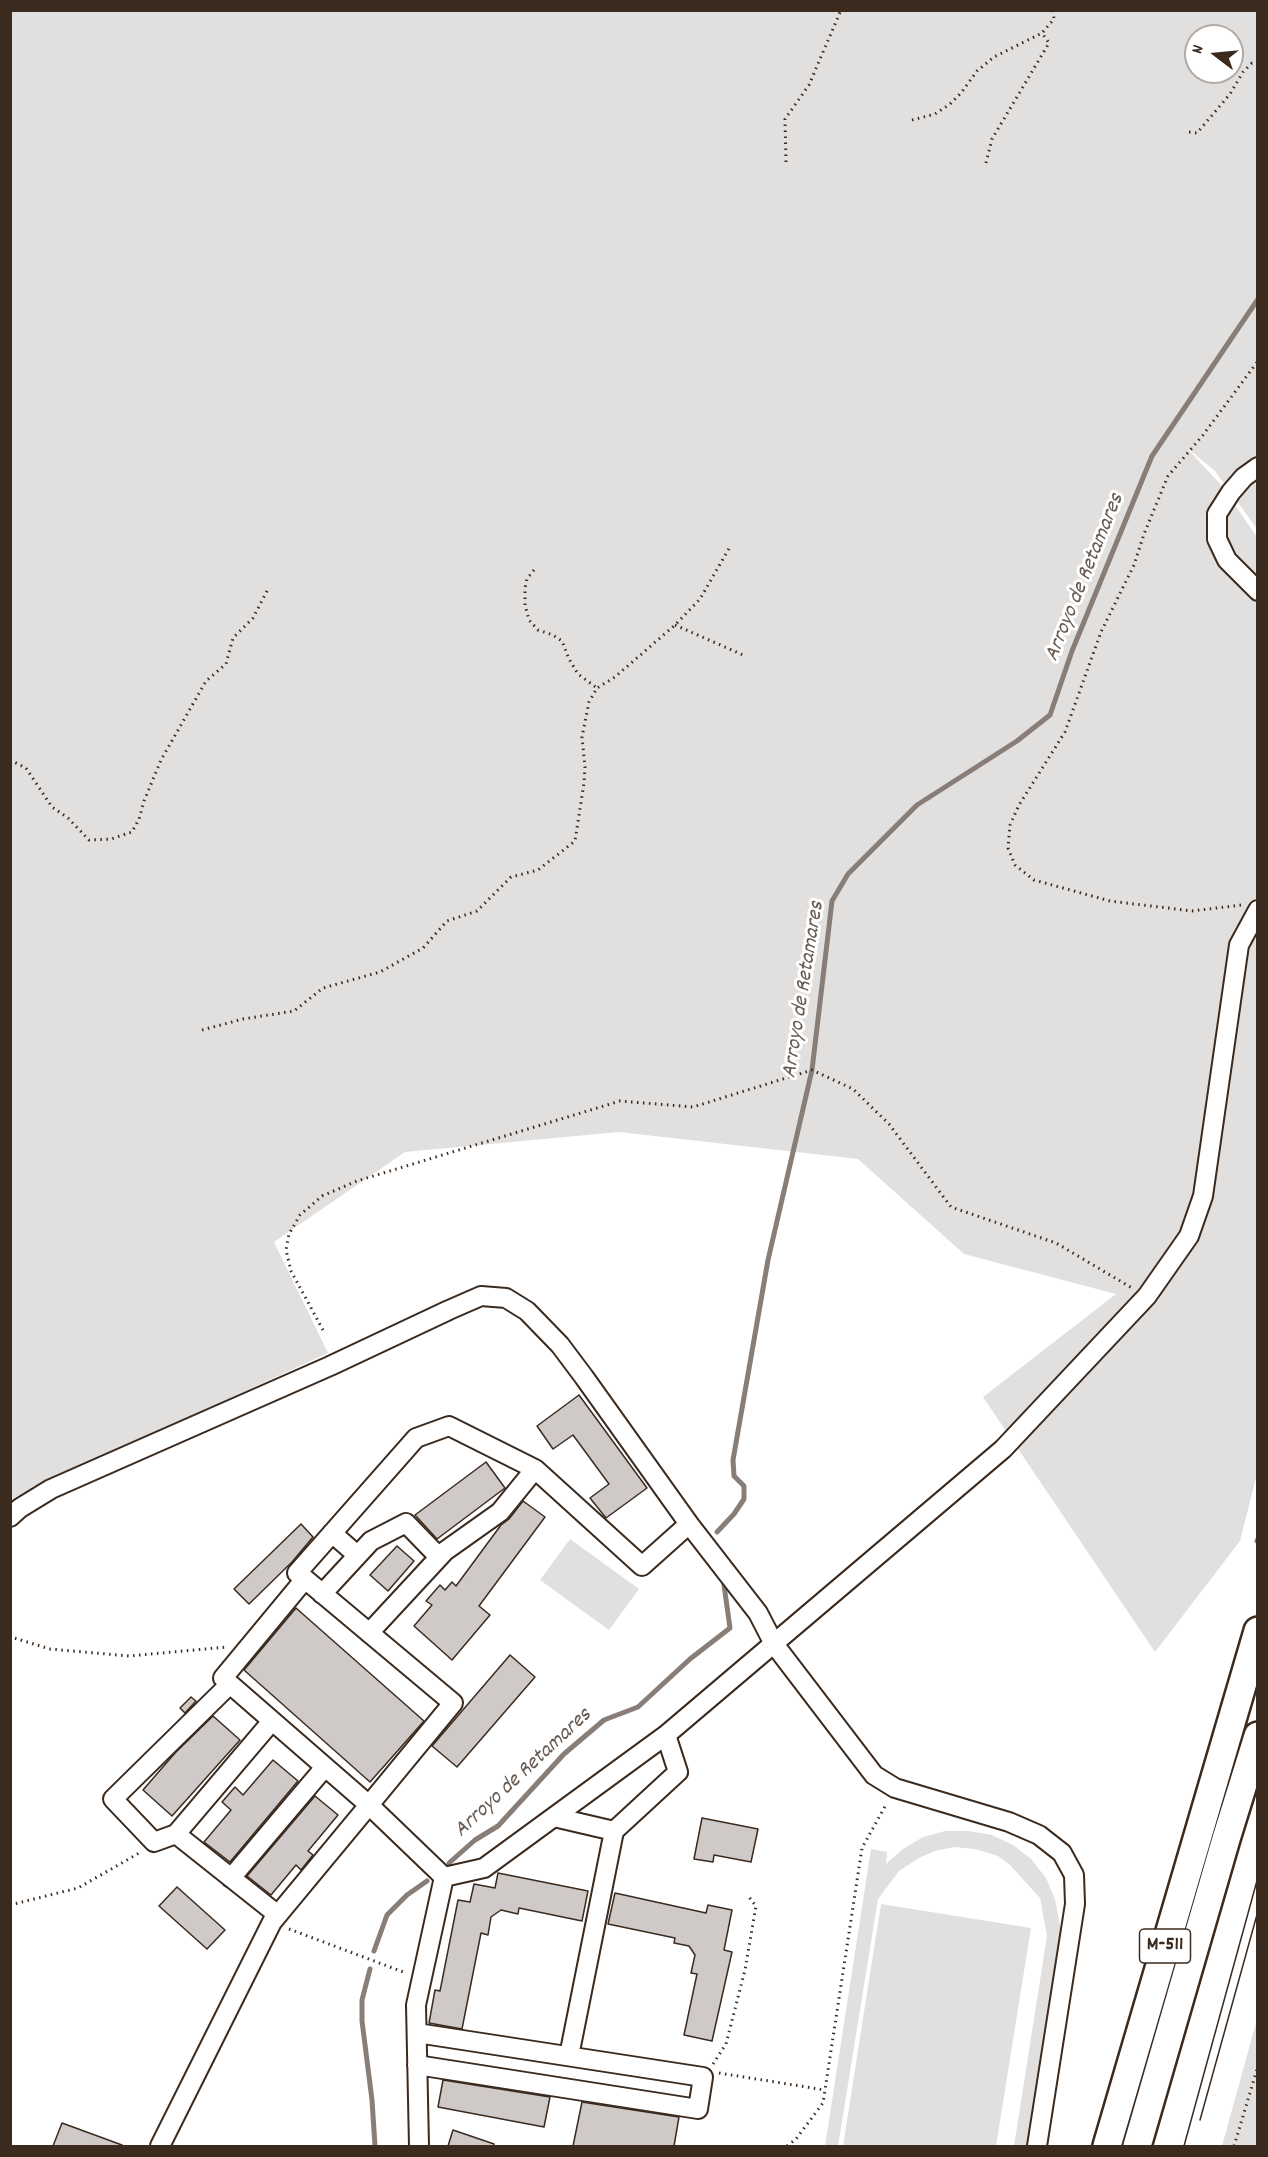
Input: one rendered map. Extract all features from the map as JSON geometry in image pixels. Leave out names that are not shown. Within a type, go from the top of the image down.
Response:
[{"type":"highway","name":"M-511","points":[[1107,2146],[1257,1631]]},
{"type":"highway","name":"M-511","points":[[1137,2146],[1257,1736]]},
{"type":"lane","points":[[1257,467],[1244,477],[1231,492],[1217,514],[1217,539],[1227,560],[1257,591]]},
{"type":"lane","points":[[444,1877],[484,1868],[666,1735],[1002,1449],[1147,1296],[1189,1236],[1203,1196],[1239,945],[1252,907]]},
{"type":"lane","points":[[10,1517],[51,1489],[143,1450],[481,1296],[506,1298],[526,1311],[560,1346],[688,1524],[758,1613],[774,1644],[874,1774],[895,1788],[1009,1822],[1040,1835],[1062,1853],[1074,1875],[1075,1904],[1037,2146]]},
{"type":"lane","points":[[160,2146],[275,1919],[453,1703],[297,1573],[416,1438],[449,1426],[535,1469],[642,1566],[688,1524]]},
{"type":"lane","points":[[369,1633],[439,1557],[500,1512],[535,1469]]},
{"type":"lane","points":[[322,1594],[371,1541],[406,1523],[439,1557]]},
{"type":"lane","points":[[332,1533],[357,1555]]},
{"type":"lane","points":[[305,1580],[223,1678],[369,1805],[444,1877]]},
{"type":"lane","points":[[230,1684],[113,1799],[154,1842],[176,1834],[272,1721]]},
{"type":"lane","points":[[570,2056],[614,1831],[678,1772],[666,1735]]},
{"type":"lane","points":[[231,1878],[325,1767]]},
{"type":"lane","points":[[554,1817],[614,1831]]},
{"type":"lane","points":[[176,1834],[231,1878],[275,1919]]},
{"type":"lane","points":[[419,2146],[416,2005],[444,1877]]},
{"type":"lane","points":[[417,2032],[711,2075],[698,2109],[417,2065]]},
{"type":"path","points":[[786,162],[785,119],[809,85],[841,10]]},
{"type":"path","points":[[912,120],[935,114],[950,104],[977,71],[994,57],[1042,33],[1054,19],[1053,10]]},
{"type":"path","points":[[986,163],[992,139],[1049,43],[1042,33]]},
{"type":"path","points":[[1189,132],[1197,133],[1230,94],[1243,72],[1252,63],[1257,63]]},
{"type":"path","points":[[1252,907],[1192,911],[1110,901],[1034,880],[1014,866],[1008,848],[1010,825],[1019,805],[1065,732],[1101,632],[1134,564],[1168,476],[1203,435],[1257,361]]},
{"type":"path","points":[[202,1030],[243,1019],[294,1011],[323,988],[380,972],[423,948],[447,921],[477,911],[512,877],[538,870],[575,842],[584,783],[582,737],[589,702],[597,687],[615,677],[675,625],[700,599],[731,545]]},
{"type":"path","points":[[534,570],[527,579],[525,588],[525,605],[529,620],[538,630],[562,641],[578,674],[597,687]]},
{"type":"path","points":[[10,760],[26,768],[52,807],[68,818],[89,840],[111,839],[132,832],[161,760],[206,681],[226,664],[233,638],[253,618],[268,589]]},
{"type":"path","points":[[675,625],[743,655]]},
{"type":"path","points":[[323,1330],[291,1270],[286,1250],[289,1234],[300,1215],[322,1196],[357,1181],[620,1101],[693,1107],[812,1070],[853,1089],[889,1124],[951,1207],[1056,1243],[1147,1296]]},
{"type":"path","points":[[10,1635],[50,1649],[129,1656],[250,1645]]},
{"type":"path","points":[[787,2146],[796,2139],[823,2103],[861,1848],[895,1788]]},
{"type":"path","points":[[10,1905],[78,1888],[132,1858],[154,1842]]},
{"type":"path","points":[[749,1897],[756,1906],[745,1970],[726,2044],[711,2075],[825,2090]]},
{"type":"path","points":[[275,1919],[403,1972]]},
{"type":"path","points":[[1234,2146],[1257,2066]]},
{"type":"shaded area","points":[[10,11],[1257,11],[1257,529],[1215,471],[1186,447],[1221,485],[1257,537],[1257,1474],[1240,1541],[1155,1652],[983,1397],[1116,1294],[964,1254],[858,1159],[619,1132],[405,1152],[274,1242],[328,1353],[11,1499]]},
{"type":"shaded area","points":[[570,1539],[639,1589],[609,1630],[540,1580]]},
{"type":"shaded area","points":[[945,1831],[969,1831],[992,1835],[1013,1845],[1031,1859],[1046,1878],[1055,1899],[1062,1936],[1028,2146],[1014,2146],[1047,1936],[1040,1898],[1010,1865],[998,1856],[975,1849],[954,1847],[935,1851],[899,1871],[878,1899],[838,2146],[825,2146],[871,1849],[887,1852],[886,1864],[903,1849],[923,1837]]},
{"type":"shaded area","points":[[881,1904],[1031,1928],[996,2146],[843,2146]]},
{"type":"shaded area","points":[[1257,2019],[1257,2146],[1222,2146]]},
{"type":"building","points":[[579,1395],[647,1488],[606,1518],[590,1498],[609,1484],[573,1435],[553,1449],[537,1426]]},
{"type":"building","points":[[486,1462],[505,1488],[437,1539],[415,1515]]},
{"type":"building","points":[[523,1501],[545,1517],[479,1606],[490,1615],[452,1660],[414,1626],[432,1605],[426,1601],[440,1585],[445,1590],[452,1582],[456,1586],[501,1525],[509,1519]]},
{"type":"building","points":[[301,1524],[313,1537],[292,1562],[249,1604],[234,1589]]},
{"type":"building","points":[[397,1546],[414,1561],[388,1591],[370,1575]]},
{"type":"building","points":[[296,1608],[424,1721],[370,1782],[244,1670]]},
{"type":"building","points":[[510,1655],[535,1677],[457,1767],[432,1746]]},
{"type":"building","points":[[191,1697],[196,1701],[185,1713],[180,1708]]},
{"type":"building","points":[[213,1716],[240,1740],[172,1816],[143,1790],[175,1753]]},
{"type":"building","points":[[273,1760],[298,1781],[230,1862],[204,1842],[231,1810],[222,1802],[235,1787],[243,1795]]},
{"type":"building","points":[[315,1796],[338,1815],[308,1851],[313,1855],[301,1870],[296,1865],[271,1895],[247,1876]]},
{"type":"building","points":[[702,1818],[758,1829],[751,1862],[714,1855],[713,1862],[694,1859]]},
{"type":"building","points":[[498,1873],[588,1891],[582,1921],[519,1908],[518,1914],[501,1910],[491,1917],[488,1935],[481,1933],[462,2029],[429,2023],[435,1990],[440,1991],[458,1900],[470,1902],[474,1884],[495,1888]]},
{"type":"building","points":[[177,1887],[225,1930],[207,1949],[159,1906]]},
{"type":"building","points":[[615,1893],[706,1913],[708,1905],[732,1910],[724,1950],[732,1952],[712,2041],[684,2035],[697,1974],[691,1973],[695,1955],[689,1946],[674,1943],[675,1938],[608,1924]]},
{"type":"building","points":[[443,2080],[550,2097],[544,2127],[438,2107]]},
{"type":"building","points":[[582,2102],[679,2117],[674,2146],[573,2146]]},
{"type":"building","points":[[62,2123],[122,2145],[122,2146],[53,2146]]},
{"type":"building","points":[[453,2130],[494,2144],[494,2146],[448,2146]]},
{"type":"waterway","name":"Arroyo de Retamares","points":[[717,1532],[744,1499],[744,1486],[734,1476],[733,1460],[768,1260],[812,1070],[832,901],[848,874],[917,805],[1017,741],[1050,715],[1072,651],[1152,456],[1258,299]]},
{"type":"waterway","name":"Arroyo de Retamares","points":[[449,1863],[475,1840],[498,1826],[564,1754],[604,1720],[638,1707],[690,1659],[730,1628],[724,1585]]},
{"type":"waterway","name":"Arroyo de Retamares","points":[[374,1951],[387,1915],[407,1895],[427,1881]]},
{"type":"waterway","name":"Arroyo de Retamares","points":[[370,1969],[362,2000],[362,2021],[375,2146]]},
{"type":"tram line","points":[[1184,2146],[1258,1877]]},
{"type":"tram line","points":[[1200,2120],[1258,1911]]}]
